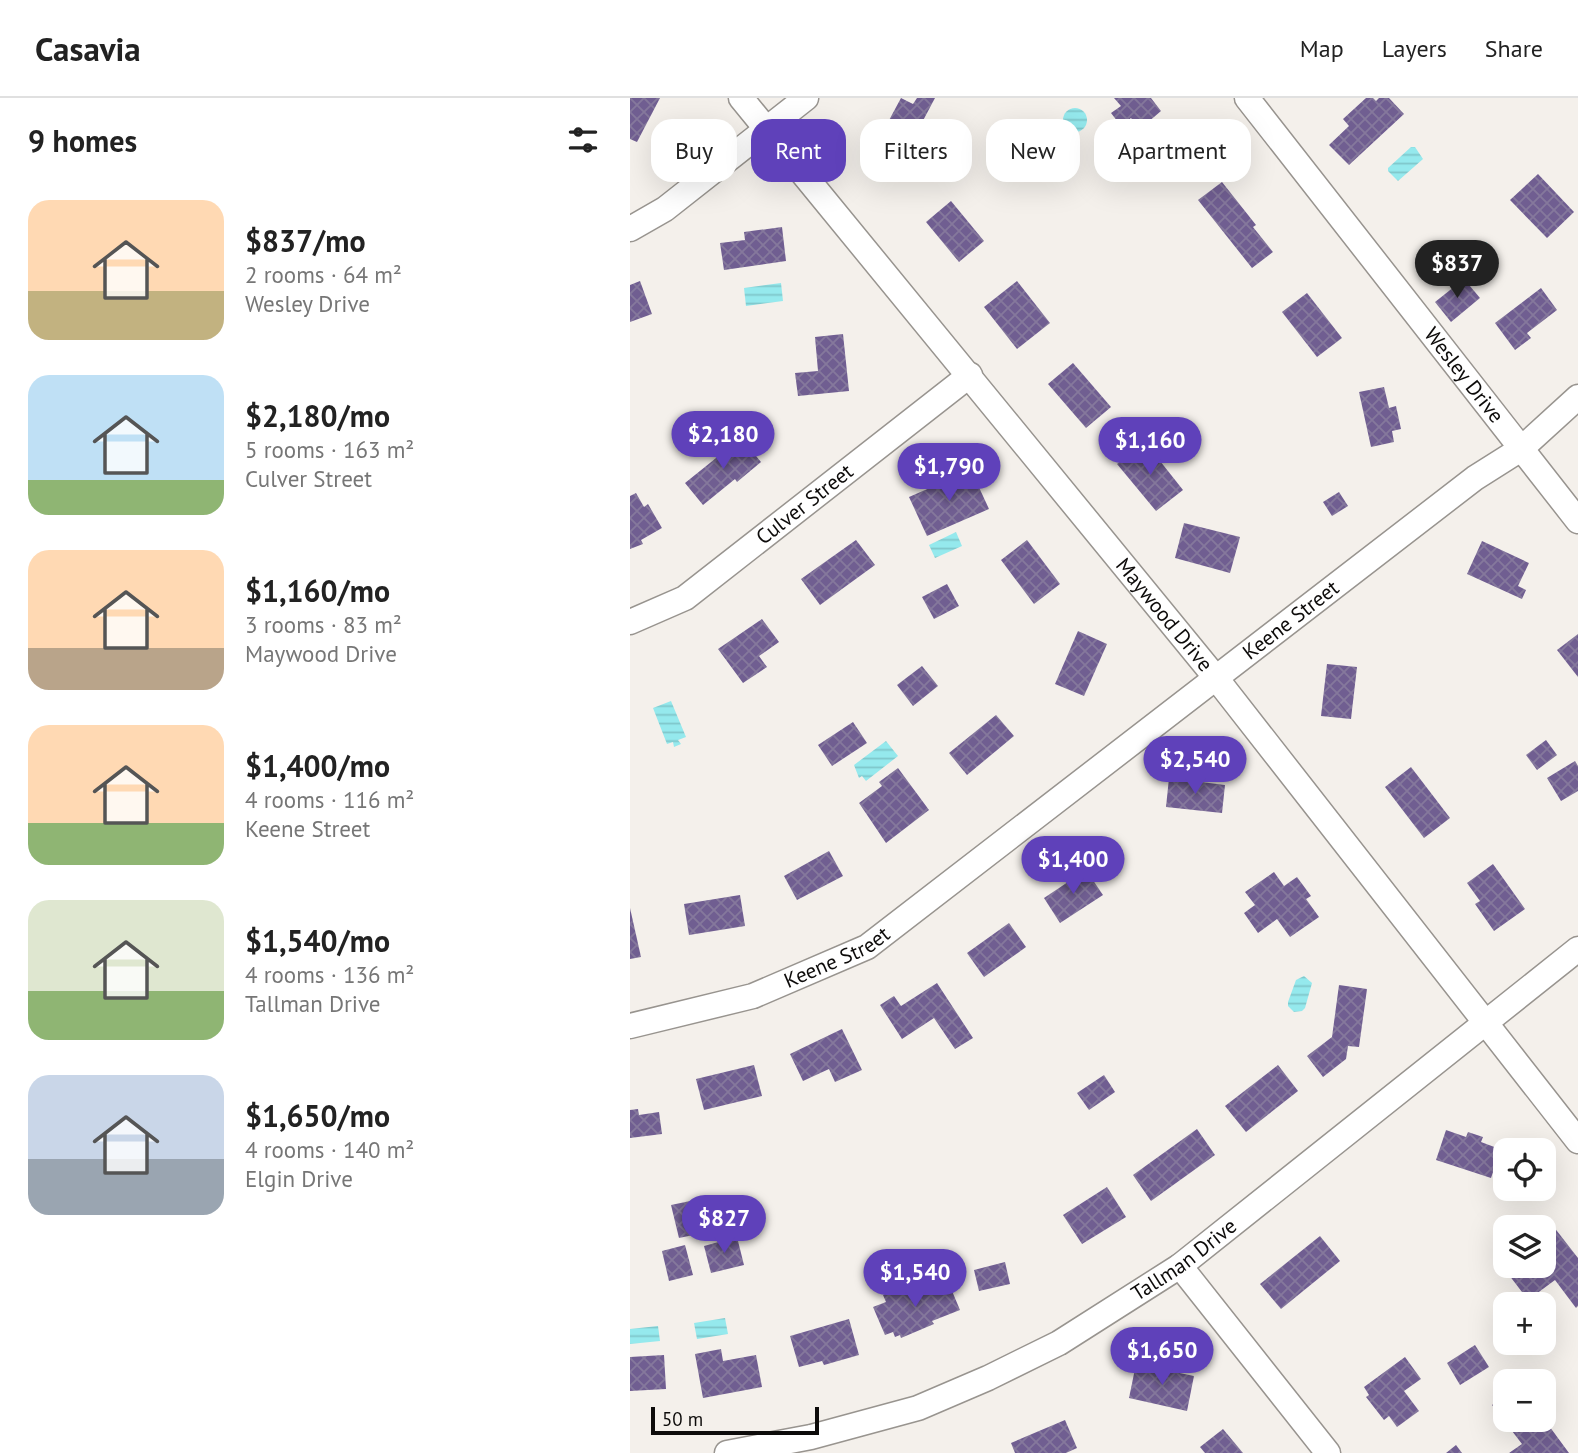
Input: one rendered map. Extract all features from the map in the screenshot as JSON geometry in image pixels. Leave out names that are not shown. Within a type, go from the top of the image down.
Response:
[{"type":"street","name":"Maywood Drive","points":[[741,98],[758,119]]},
{"type":"street","points":[[778,119],[806,98]]},
{"type":"street","name":"Wesley Drive","points":[[1257,102],[1578,521]]},
{"type":"street","points":[[630,229],[665,209],[751,140]]},
{"type":"street","name":"Maywood Drive","points":[[811,182],[1216,677],[1578,1141]]},
{"type":"street","name":"Culver Street","points":[[630,622],[685,598],[970,375]]},
{"type":"street","name":"Keene Street","points":[[630,1026],[754,996],[867,947],[1475,478],[1521,449],[1578,397]]},
{"type":"street","name":"Tallman Drive","points":[[727,1453],[811,1437],[930,1403],[1059,1343],[1180,1266],[1578,950]]},
{"type":"street","points":[[1180,1266],[1328,1453]]},
{"type":"water","points":[[1075,108],[1084,111],[1086,125],[1080,131],[1080,119],[1063,119],[1066,111]]},
{"type":"water","points":[[1411,147],[1415,147],[1423,159],[1398,181],[1388,168]]},
{"type":"water","points":[[1482,242],[1492,248],[1494,272],[1486,280],[1482,280],[1477,274],[1474,249]]},
{"type":"water","points":[[781,283],[783,301],[746,306],[744,288]]},
{"type":"water","points":[[956,532],[962,546],[935,558],[929,545]]},
{"type":"water","points":[[671,701],[686,737],[678,740],[681,744],[674,747],[673,742],[667,744],[653,708]]},
{"type":"water","points":[[886,741],[898,756],[866,781],[862,776],[859,778],[854,765]]},
{"type":"water","points":[[1304,976],[1312,983],[1305,1008],[1294,1012],[1288,1002],[1296,980]]},
{"type":"water","points":[[725,1318],[728,1334],[697,1339],[694,1323]]},
{"type":"water","points":[[658,1326],[660,1341],[630,1344],[630,1329]]},
{"type":"building","points":[[630,98],[660,98],[637,142],[630,139]]},
{"type":"building","points":[[901,98],[913,104],[917,98],[935,98],[924,119],[890,119]]},
{"type":"building","points":[[1114,98],[1151,98],[1161,111],[1152,119],[1116,119],[1111,113],[1121,106]]},
{"type":"building","points":[[1366,98],[1376,101],[1379,98],[1389,98],[1404,114],[1349,165],[1329,145],[1349,126],[1343,119]]},
{"type":"building","points":[[1538,174],[1574,212],[1547,238],[1510,200]]},
{"type":"building","points":[[1222,182],[1256,225],[1253,227],[1273,252],[1252,268],[1198,200]]},
{"type":"building","points":[[951,201],[984,241],[959,262],[926,222]]},
{"type":"building","points":[[782,227],[786,261],[724,270],[720,243],[745,240],[744,232]]},
{"type":"building","points":[[1464,279],[1480,298],[1451,322],[1435,302]]},
{"type":"building","points":[[640,281],[652,314],[630,322],[630,285]]},
{"type":"building","points":[[1017,281],[1050,323],[1017,349],[984,307]]},
{"type":"building","points":[[1541,288],[1557,310],[1527,333],[1531,338],[1515,350],[1495,323]]},
{"type":"building","points":[[1307,293],[1342,338],[1317,357],[1282,312]]},
{"type":"building","points":[[843,334],[849,391],[798,396],[795,373],[818,371],[815,337]]},
{"type":"building","points":[[1073,363],[1111,407],[1086,428],[1048,384]]},
{"type":"building","points":[[1384,387],[1389,408],[1396,406],[1401,429],[1392,431],[1394,442],[1371,447],[1359,392]]},
{"type":"building","points":[[741,438],[761,462],[703,505],[685,483]]},
{"type":"building","points":[[1145,442],[1183,490],[1156,511],[1117,464]]},
{"type":"building","points":[[971,470],[989,509],[927,536],[909,497]]},
{"type":"building","points":[[1339,492],[1348,506],[1332,516],[1323,502]]},
{"type":"building","points":[[636,493],[644,507],[648,504],[662,528],[641,540],[643,544],[630,549],[630,496]]},
{"type":"building","points":[[1184,523],[1240,537],[1230,573],[1175,558]]},
{"type":"building","points":[[856,540],[875,565],[820,605],[801,579]]},
{"type":"building","points":[[1027,540],[1060,584],[1034,604],[1001,560]]},
{"type":"building","points":[[1482,541],[1529,563],[1518,586],[1526,590],[1522,599],[1467,574]]},
{"type":"building","points":[[947,584],[959,606],[934,619],[922,597]]},
{"type":"building","points":[[762,619],[779,642],[759,656],[767,667],[743,683],[718,649]]},
{"type":"building","points":[[1078,631],[1107,644],[1084,696],[1055,684]]},
{"type":"building","points":[[1578,634],[1578,677],[1557,650]]},
{"type":"building","points":[[1327,664],[1357,667],[1351,719],[1321,716]]},
{"type":"building","points":[[922,666],[938,686],[913,706],[897,685]]},
{"type":"building","points":[[996,715],[1014,736],[967,775],[949,753]]},
{"type":"building","points":[[853,722],[867,743],[832,766],[818,745]]},
{"type":"building","points":[[1546,740],[1557,755],[1537,770],[1526,755]]},
{"type":"building","points":[[1575,761],[1578,766],[1578,791],[1561,801],[1547,778]]},
{"type":"building","points":[[1411,767],[1450,818],[1424,838],[1385,787]]},
{"type":"building","points":[[898,768],[929,810],[886,843],[859,803],[882,786],[879,782]]},
{"type":"building","points":[[1169,778],[1225,785],[1222,813],[1166,807]]},
{"type":"building","points":[[829,851],[843,876],[797,900],[784,876]]},
{"type":"building","points":[[1493,864],[1525,909],[1494,931],[1475,904],[1480,901],[1467,883]]},
{"type":"building","points":[[1086,870],[1103,895],[1060,923],[1044,898]]},
{"type":"building","points":[[1274,872],[1284,886],[1297,877],[1311,896],[1306,899],[1319,917],[1290,937],[1277,919],[1258,933],[1244,913],[1255,905],[1245,892]]},
{"type":"building","points":[[740,895],[745,926],[689,935],[684,904]]},
{"type":"building","points":[[630,908],[641,957],[630,959]]},
{"type":"building","points":[[1009,923],[1026,947],[984,977],[967,953]]},
{"type":"building","points":[[937,983],[973,1038],[955,1049],[934,1018],[902,1039],[880,1005],[894,996],[901,1006]]},
{"type":"building","points":[[1339,985],[1367,989],[1359,1047],[1348,1046],[1346,1059],[1323,1077],[1307,1056],[1332,1037]]},
{"type":"building","points":[[842,1029],[862,1070],[835,1082],[829,1069],[803,1081],[790,1054]]},
{"type":"building","points":[[754,1065],[762,1096],[704,1110],[696,1079]]},
{"type":"building","points":[[1278,1065],[1298,1091],[1246,1132],[1225,1106]]},
{"type":"building","points":[[1104,1075],[1115,1092],[1089,1110],[1077,1093]]},
{"type":"building","points":[[638,1109],[639,1115],[659,1112],[662,1134],[630,1138],[630,1110]]},
{"type":"building","points":[[1197,1129],[1215,1155],[1151,1201],[1133,1175]]},
{"type":"building","points":[[1446,1130],[1466,1137],[1468,1132],[1483,1137],[1481,1142],[1493,1146],[1491,1178],[1436,1160]]},
{"type":"building","points":[[1107,1187],[1126,1217],[1082,1244],[1063,1215]]},
{"type":"building","points":[[695,1200],[703,1233],[679,1238],[671,1205]]},
{"type":"building","points":[[1556,1230],[1578,1258],[1578,1306],[1576,1308],[1555,1280],[1539,1292],[1522,1292],[1511,1278],[1556,1278]]},
{"type":"building","points":[[1320,1236],[1340,1261],[1281,1309],[1260,1284]]},
{"type":"building","points":[[737,1237],[744,1265],[711,1273],[704,1246]]},
{"type":"building","points":[[685,1245],[693,1275],[669,1281],[662,1251]]},
{"type":"building","points":[[1005,1262],[1010,1284],[979,1291],[974,1270]]},
{"type":"building","points":[[947,1279],[960,1310],[901,1338],[900,1335],[895,1337],[893,1332],[885,1335],[873,1307],[886,1302],[883,1295],[908,1285],[912,1294]]},
{"type":"building","points":[[849,1319],[859,1355],[824,1365],[822,1361],[799,1367],[790,1336]]},
{"type":"building","points":[[1475,1345],[1489,1367],[1460,1385],[1447,1363]]},
{"type":"building","points":[[721,1349],[723,1361],[756,1355],[762,1387],[703,1398],[695,1354]]},
{"type":"building","points":[[664,1355],[666,1389],[630,1391],[630,1357]]},
{"type":"building","points":[[1405,1357],[1421,1379],[1404,1391],[1419,1411],[1397,1427],[1389,1416],[1384,1420],[1366,1397],[1369,1395],[1364,1387]]},
{"type":"building","points":[[1136,1364],[1194,1376],[1187,1411],[1129,1398]]},
{"type":"building","points":[[1065,1420],[1077,1448],[1066,1453],[1015,1453],[1011,1443]]},
{"type":"building","points":[[1223,1429],[1243,1453],[1205,1453],[1200,1447]]},
{"type":"building","points":[[1513,1432],[1554,1432],[1569,1453],[1509,1453],[1522,1444]]},
{"type":"building","points":[[1456,1445],[1462,1453],[1446,1453]]}]
